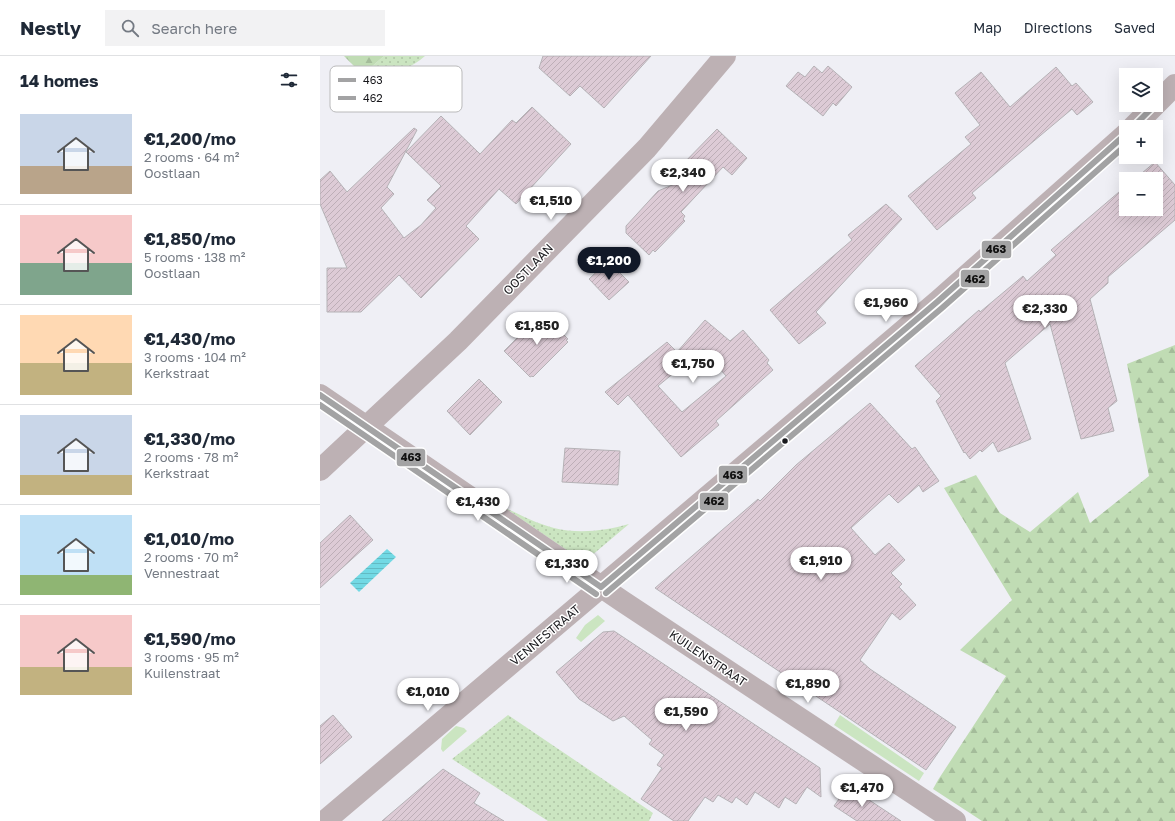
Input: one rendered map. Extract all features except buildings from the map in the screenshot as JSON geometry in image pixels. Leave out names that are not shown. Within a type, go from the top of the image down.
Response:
[{"type":"street","name":"OOSTLAAN","points":[[320,470],[458,340],[647,148],[725,56]]},
{"type":"street","points":[[1163,96],[1175,85]]},
{"type":"street","points":[[1140,120],[1147,112]]},
{"type":"street","name":"VENNESTRAAT","points":[[325,821],[937,302],[1119,140]]},
{"type":"street","name":"KUILENSTRAAT","points":[[320,395],[601,587],[956,821]]},
{"type":"green space","points":[[344,56],[384,56],[372,66],[354,66]]},
{"type":"green space","points":[[384,56],[425,56],[410,66],[372,66]]},
{"type":"green space","points":[[1175,345],[1175,821],[982,821],[933,789],[1006,676],[960,650],[1012,600],[944,488],[976,475],[1000,513],[1030,532],[1078,492],[1090,523],[1149,476],[1127,364]]},
{"type":"green space","points":[[505,508],[541,524],[563,530],[592,531],[629,524],[584,562]]},
{"type":"green space","points":[[598,615],[605,621],[581,642],[576,638],[585,625]]},
{"type":"green space","points":[[508,715],[653,813],[649,821],[548,821],[452,759]]},
{"type":"green space","points":[[840,715],[924,773],[919,781],[834,725]]},
{"type":"green space","points":[[456,726],[464,728],[467,731],[443,752],[441,749],[442,739]]},
{"type":"water","points":[[387,549],[396,557],[359,592],[350,583]]},
{"type":"transit line","name":"463","points":[[1140,120],[1148,112]]},
{"type":"transit line","name":"463","points":[[601,587],[937,302],[1119,140]]},
{"type":"transit line","name":"462","points":[[606,593],[942,308],[1119,151]]},
{"type":"transit line","name":"463","points":[[320,395],[601,587]]},
{"type":"transit line","name":"462","points":[[320,405],[596,594]]}]
